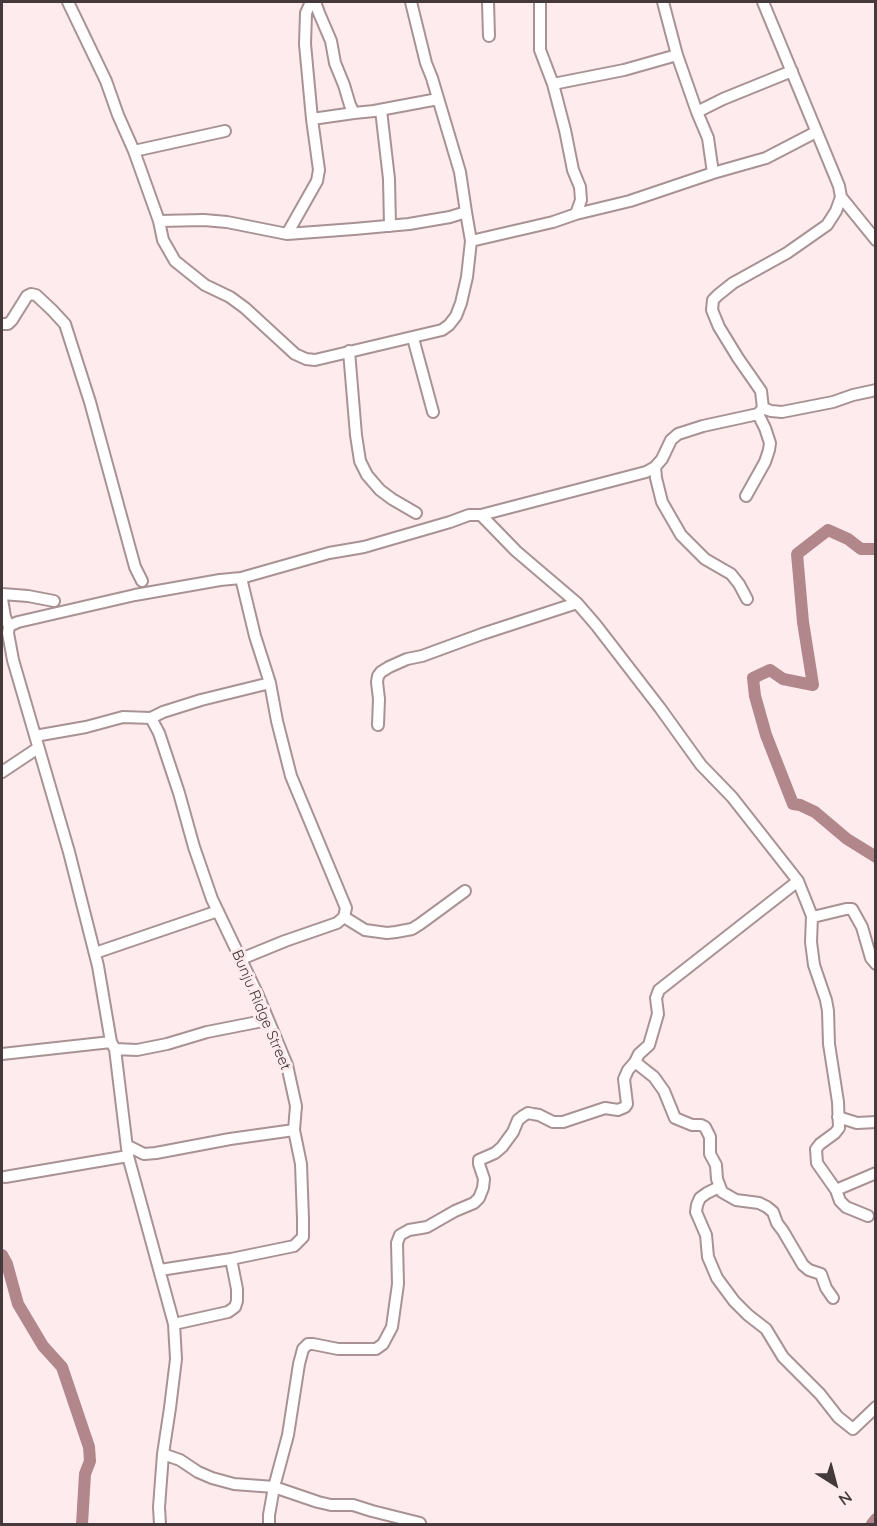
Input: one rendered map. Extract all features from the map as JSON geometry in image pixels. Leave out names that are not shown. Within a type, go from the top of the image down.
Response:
[{"type":"street","points":[[68,2],[106,81],[134,151],[164,240],[175,261],[205,285],[230,297],[245,308],[295,354],[315,360],[442,330],[456,316],[461,303],[471,241],[460,172],[426,63],[411,2]]},
{"type":"street","points":[[287,234],[317,181],[320,170],[312,119],[305,44],[306,13],[310,2]]},
{"type":"street","points":[[315,2],[331,41],[335,63],[354,113]]},
{"type":"street","points":[[488,2],[489,36]]},
{"type":"street","points":[[540,2],[540,50],[553,84],[573,171],[581,194],[576,214]]},
{"type":"street","points":[[663,2],[677,55],[708,138],[713,173]]},
{"type":"street","points":[[763,2],[841,197],[876,240]]},
{"type":"street","points":[[553,84],[624,70],[677,55]]},
{"type":"street","points":[[697,112],[723,99],[792,72]]},
{"type":"street","points":[[312,119],[381,110],[438,99]]},
{"type":"street","points":[[381,110],[389,180],[390,226]]},
{"type":"street","points":[[134,151],[225,132]]},
{"type":"street","points":[[471,241],[543,225],[576,214],[630,201],[766,158],[816,132]]},
{"type":"street","points":[[746,496],[765,462],[770,443],[760,411],[761,391],[719,327],[712,310],[713,300],[733,283],[787,253],[826,225],[836,211],[841,197]]},
{"type":"street","points":[[159,220],[227,222],[287,234],[432,221],[466,212]]},
{"type":"street","points":[[2,324],[8,324],[12,320],[27,296],[31,294],[36,295],[52,309],[65,324],[90,402],[135,567],[142,581]]},
{"type":"street","points":[[413,338],[433,412]]},
{"type":"street","points":[[349,351],[360,461],[367,475],[380,489],[416,513]]},
{"type":"street","points":[[9,626],[18,622],[135,596],[242,578],[329,553],[364,548],[469,515],[481,514],[646,472],[656,467],[671,440],[678,434],[760,411],[782,412],[833,402],[876,390]]},
{"type":"street","points":[[656,467],[656,478],[662,501],[681,535],[705,559],[731,574],[747,599]]},
{"type":"street","points":[[481,514],[516,551],[577,603],[597,625],[701,765],[732,797],[798,881],[812,916],[811,942],[814,966],[828,1011],[829,1044],[838,1102],[839,1128],[816,1149],[817,1163],[836,1190],[840,1201],[846,1207],[868,1216]]},
{"type":"street","points":[[242,578],[255,636],[270,683],[291,776],[346,908],[345,917],[337,923],[242,959]]},
{"type":"street","points":[[54,601],[28,596],[2,597],[2,612],[9,626],[8,633],[13,660],[69,852],[95,953],[113,1046],[128,1151],[174,1324],[176,1359],[163,1454],[160,1524]]},
{"type":"street","points":[[378,725],[378,676],[388,667],[577,603]]},
{"type":"street","points":[[35,736],[86,727],[123,717],[151,718],[201,700],[270,683]]},
{"type":"street","name":"Bunju Ridge Street","points":[[151,718],[159,733],[203,873],[287,1065],[296,1106],[294,1130],[301,1164],[303,1237],[294,1246],[160,1270]]},
{"type":"street","points":[[2,772],[38,748]]},
{"type":"street","points":[[269,1524],[274,1487],[288,1435],[303,1349],[308,1344],[338,1349],[376,1349],[383,1344],[392,1327],[398,1284],[397,1243],[400,1234],[427,1227],[474,1203],[483,1188],[484,1179],[479,1160],[502,1147],[513,1132],[518,1120],[528,1113],[539,1115],[553,1122],[563,1122],[605,1108],[618,1110],[625,1107],[627,1104],[624,1078],[639,1054],[649,1045],[658,1014],[656,998],[659,990],[798,881]]},
{"type":"street","points":[[345,917],[365,930],[387,933],[412,929],[465,891]]},
{"type":"street","points":[[812,916],[852,909],[862,927],[871,958],[876,964]]},
{"type":"street","points":[[95,953],[218,911]]},
{"type":"street","points":[[2,1054],[113,1046],[137,1050],[207,1032],[268,1020]]},
{"type":"street","points":[[635,1062],[654,1077],[664,1091],[675,1118],[692,1125],[705,1127],[710,1137],[710,1154],[716,1166],[719,1188],[727,1196],[736,1200],[759,1203],[767,1207],[803,1265],[821,1274],[833,1298]]},
{"type":"street","points":[[838,1117],[857,1123],[876,1122]]},
{"type":"street","points":[[5,1177],[128,1151],[144,1154],[156,1153],[294,1130]]},
{"type":"street","points":[[836,1190],[876,1173]]},
{"type":"street","points":[[719,1188],[700,1198],[696,1212],[706,1234],[708,1257],[717,1278],[741,1308],[766,1329],[783,1357],[820,1394],[838,1417],[852,1429],[876,1407]]},
{"type":"street","points":[[174,1324],[228,1312],[235,1307],[237,1288],[231,1259]]},
{"type":"street","points":[[163,1454],[180,1460],[212,1478],[234,1484],[274,1487],[318,1502],[331,1505],[353,1505],[420,1524]]},
{"type":"waterway","points":[[876,549],[861,549],[848,539],[828,530],[797,554],[803,622],[813,685],[783,679],[770,670],[753,678],[755,696],[766,735],[793,804],[815,812],[847,839],[876,857]]},
{"type":"waterway","points":[[2,1255],[7,1264],[18,1304],[43,1346],[62,1367],[89,1447],[90,1461],[85,1474],[82,1524]]},
{"type":"waterway","points":[[872,1524],[876,1519]]}]
